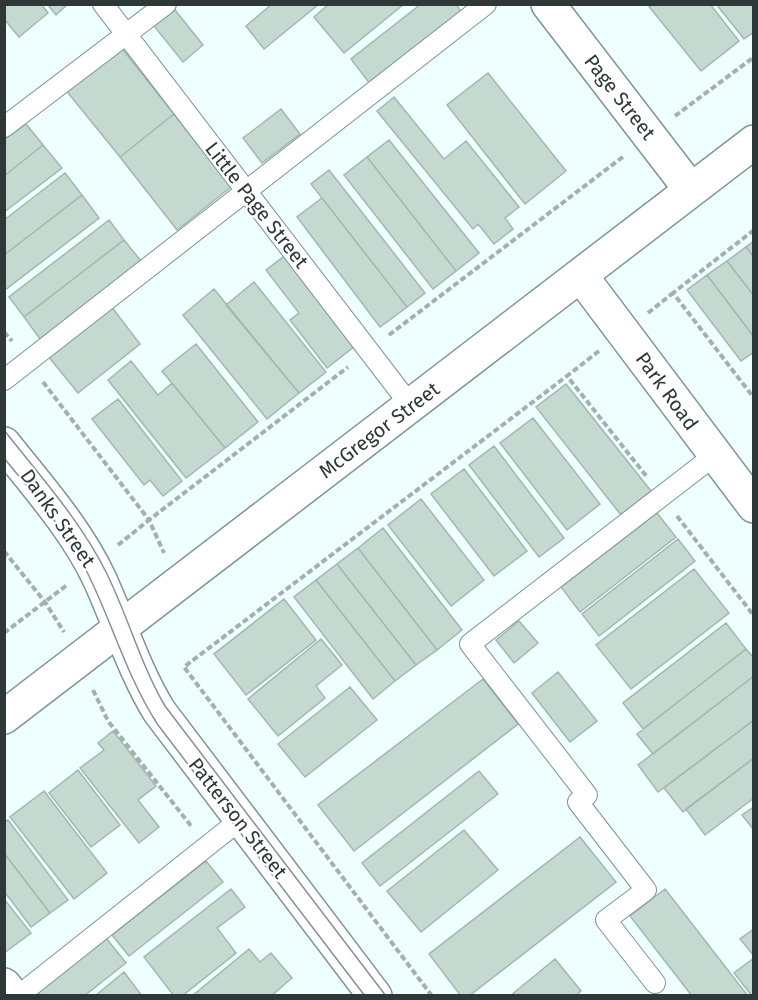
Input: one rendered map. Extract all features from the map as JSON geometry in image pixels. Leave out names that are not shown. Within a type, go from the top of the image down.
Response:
[{"type":"street","name":"Page Street","points":[[548,4],[691,190]]},
{"type":"street","name":"McGregor Street","points":[[4,717],[753,142]]},
{"type":"street","name":"Park Road","points":[[580,276],[753,506]]},
{"type":"street","name":"Danks Street","points":[[4,444],[77,540],[100,580],[120,629]]},
{"type":"street","name":"Patterson Street","points":[[120,629],[138,674],[159,711],[375,996]]},
{"type":"street","points":[[4,985],[13,996]]},
{"type":"lane","name":"Little Page Street","points":[[103,4],[411,406]]},
{"type":"lane","points":[[4,127],[166,4]]},
{"type":"lane","points":[[4,380],[486,4]]},
{"type":"lane","points":[[655,982],[606,920],[646,890],[578,802],[587,795],[470,644],[715,455]]},
{"type":"lane","points":[[18,996],[240,820]]},
{"type":"path","points":[[4,332],[150,520],[753,57]]},
{"type":"path","points":[[432,996],[184,667],[567,376],[753,230]]},
{"type":"path","points":[[673,293],[753,398]]},
{"type":"path","points":[[567,376],[753,616]]},
{"type":"path","points":[[4,551],[60,624],[108,721],[207,846]]},
{"type":"path","points":[[4,633],[45,602]]},
{"type":"building","points":[[4,4],[41,4],[48,13],[19,37],[4,19]]},
{"type":"building","points":[[47,4],[68,4],[56,15]]},
{"type":"building","points":[[272,4],[319,4],[264,49],[246,26]]},
{"type":"building","points":[[329,4],[404,4],[344,53],[314,17]]},
{"type":"building","points":[[421,4],[456,4],[462,13],[370,84],[351,59]]},
{"type":"building","points":[[647,4],[710,4],[739,41],[701,71]]},
{"type":"building","points":[[716,4],[754,4],[754,32],[744,39]]},
{"type":"building","points":[[175,10],[203,45],[183,62],[154,26]]},
{"type":"building","points":[[120,46],[174,114],[120,157],[65,89]]},
{"type":"building","points":[[488,73],[566,171],[525,204],[447,105]]},
{"type":"building","points":[[394,97],[444,159],[466,141],[519,207],[505,218],[513,229],[494,244],[478,224],[473,229],[377,111]]},
{"type":"building","points":[[281,109],[300,134],[262,163],[243,138]]},
{"type":"building","points":[[174,114],[231,187],[177,230],[120,157]]},
{"type":"building","points":[[26,124],[43,145],[4,176],[4,140]]},
{"type":"building","points":[[389,140],[479,253],[456,271],[367,157]]},
{"type":"building","points":[[43,145],[62,168],[4,212],[4,176]]},
{"type":"building","points":[[367,157],[456,271],[433,289],[344,175]]},
{"type":"building","points":[[329,170],[425,293],[407,307],[311,184]]},
{"type":"building","points":[[65,173],[82,195],[4,255],[4,220]]},
{"type":"building","points":[[82,195],[99,218],[5,290],[4,255]]},
{"type":"building","points":[[322,198],[407,307],[380,327],[297,217]]},
{"type":"building","points":[[109,220],[124,240],[24,317],[9,297]]},
{"type":"building","points":[[124,240],[141,261],[40,339],[24,317]]},
{"type":"building","points":[[754,241],[754,257],[746,247]]},
{"type":"building","points":[[746,247],[754,257],[754,296],[727,261]]},
{"type":"building","points":[[291,251],[360,342],[327,368],[290,320],[299,313],[266,270]]},
{"type":"building","points":[[727,261],[754,296],[754,337],[707,275]]},
{"type":"building","points":[[707,275],[754,337],[754,352],[741,361],[687,290]]},
{"type":"building","points":[[254,282],[326,372],[299,393],[226,305]]},
{"type":"building","points":[[214,289],[299,393],[267,419],[183,315]]},
{"type":"building","points":[[111,306],[140,344],[78,393],[48,356]]},
{"type":"building","points":[[196,344],[258,422],[225,448],[162,371]]},
{"type":"building","points":[[131,361],[158,395],[172,383],[225,448],[186,478],[108,380]]},
{"type":"building","points":[[566,384],[651,491],[621,515],[536,407]]},
{"type":"building","points":[[118,399],[182,481],[163,496],[150,480],[144,485],[92,419]]},
{"type":"building","points":[[533,418],[600,504],[567,530],[500,443]]},
{"type":"building","points":[[494,446],[564,538],[539,557],[469,465]]},
{"type":"building","points":[[464,469],[527,551],[494,576],[431,494]]},
{"type":"building","points":[[421,499],[484,580],[451,606],[388,525]]},
{"type":"building","points":[[657,513],[676,537],[580,612],[561,587]]},
{"type":"building","points":[[383,528],[462,630],[437,650],[358,548]]},
{"type":"building","points":[[678,539],[695,561],[599,636],[582,614]]},
{"type":"building","points":[[358,548],[437,650],[416,665],[337,564]]},
{"type":"building","points":[[337,564],[416,665],[395,681],[316,580]]},
{"type":"building","points":[[694,569],[729,613],[631,689],[596,645]]},
{"type":"building","points":[[316,580],[395,681],[373,699],[294,597]]},
{"type":"building","points":[[284,599],[316,640],[246,695],[214,654]]},
{"type":"building","points":[[519,621],[538,643],[514,663],[496,640]]},
{"type":"building","points":[[726,623],[746,649],[643,729],[623,703]]},
{"type":"building","points":[[321,639],[342,665],[316,686],[325,698],[278,736],[248,699]]},
{"type":"building","points":[[746,649],[754,658],[754,676],[653,754],[637,734]]},
{"type":"building","points":[[558,672],[597,721],[570,742],[532,693]]},
{"type":"building","points":[[754,676],[754,720],[658,792],[638,765]]},
{"type":"building","points":[[483,679],[518,724],[354,851],[318,805]]},
{"type":"building","points":[[350,687],[377,720],[305,777],[278,744]]},
{"type":"building","points":[[754,720],[754,758],[683,812],[664,788]]},
{"type":"building","points":[[113,731],[156,786],[138,800],[159,827],[139,843],[80,768],[104,750],[98,743]]},
{"type":"building","points":[[754,758],[754,798],[705,835],[686,809]]},
{"type":"building","points":[[78,770],[120,825],[91,847],[49,793]]},
{"type":"building","points":[[479,771],[498,794],[380,886],[362,863]]},
{"type":"building","points":[[44,791],[107,873],[74,899],[10,817]]},
{"type":"building","points":[[754,807],[754,830],[742,815]]},
{"type":"building","points":[[8,820],[68,900],[50,913],[4,853],[4,822]]},
{"type":"building","points":[[464,830],[498,870],[421,932],[387,891]]},
{"type":"building","points":[[580,837],[616,882],[469,996],[461,996],[429,954]]},
{"type":"building","points":[[4,853],[50,913],[31,927],[4,891]]},
{"type":"building","points":[[206,861],[223,882],[129,956],[112,935]]},
{"type":"building","points":[[231,889],[245,907],[217,928],[236,953],[182,996],[174,996],[144,957]]},
{"type":"building","points":[[665,889],[748,996],[692,996],[630,916]]},
{"type":"building","points":[[4,899],[31,933],[4,953]]},
{"type":"building","points":[[754,929],[754,956],[740,939]]},
{"type":"building","points":[[106,938],[126,963],[84,996],[38,996],[36,992]]},
{"type":"building","points":[[249,949],[260,962],[271,953],[292,978],[271,996],[192,996]]},
{"type":"building","points":[[754,958],[754,996],[752,996],[734,973]]},
{"type":"building","points":[[555,959],[581,991],[575,996],[510,996]]},
{"type":"building","points":[[124,972],[142,996],[95,996]]},
{"type":"tram line","points":[[4,430],[59,499],[96,553],[114,589],[148,673],[165,706],[386,996]]},
{"type":"tram line","points":[[4,458],[48,512],[78,555],[128,668],[158,725],[365,996]]}]
